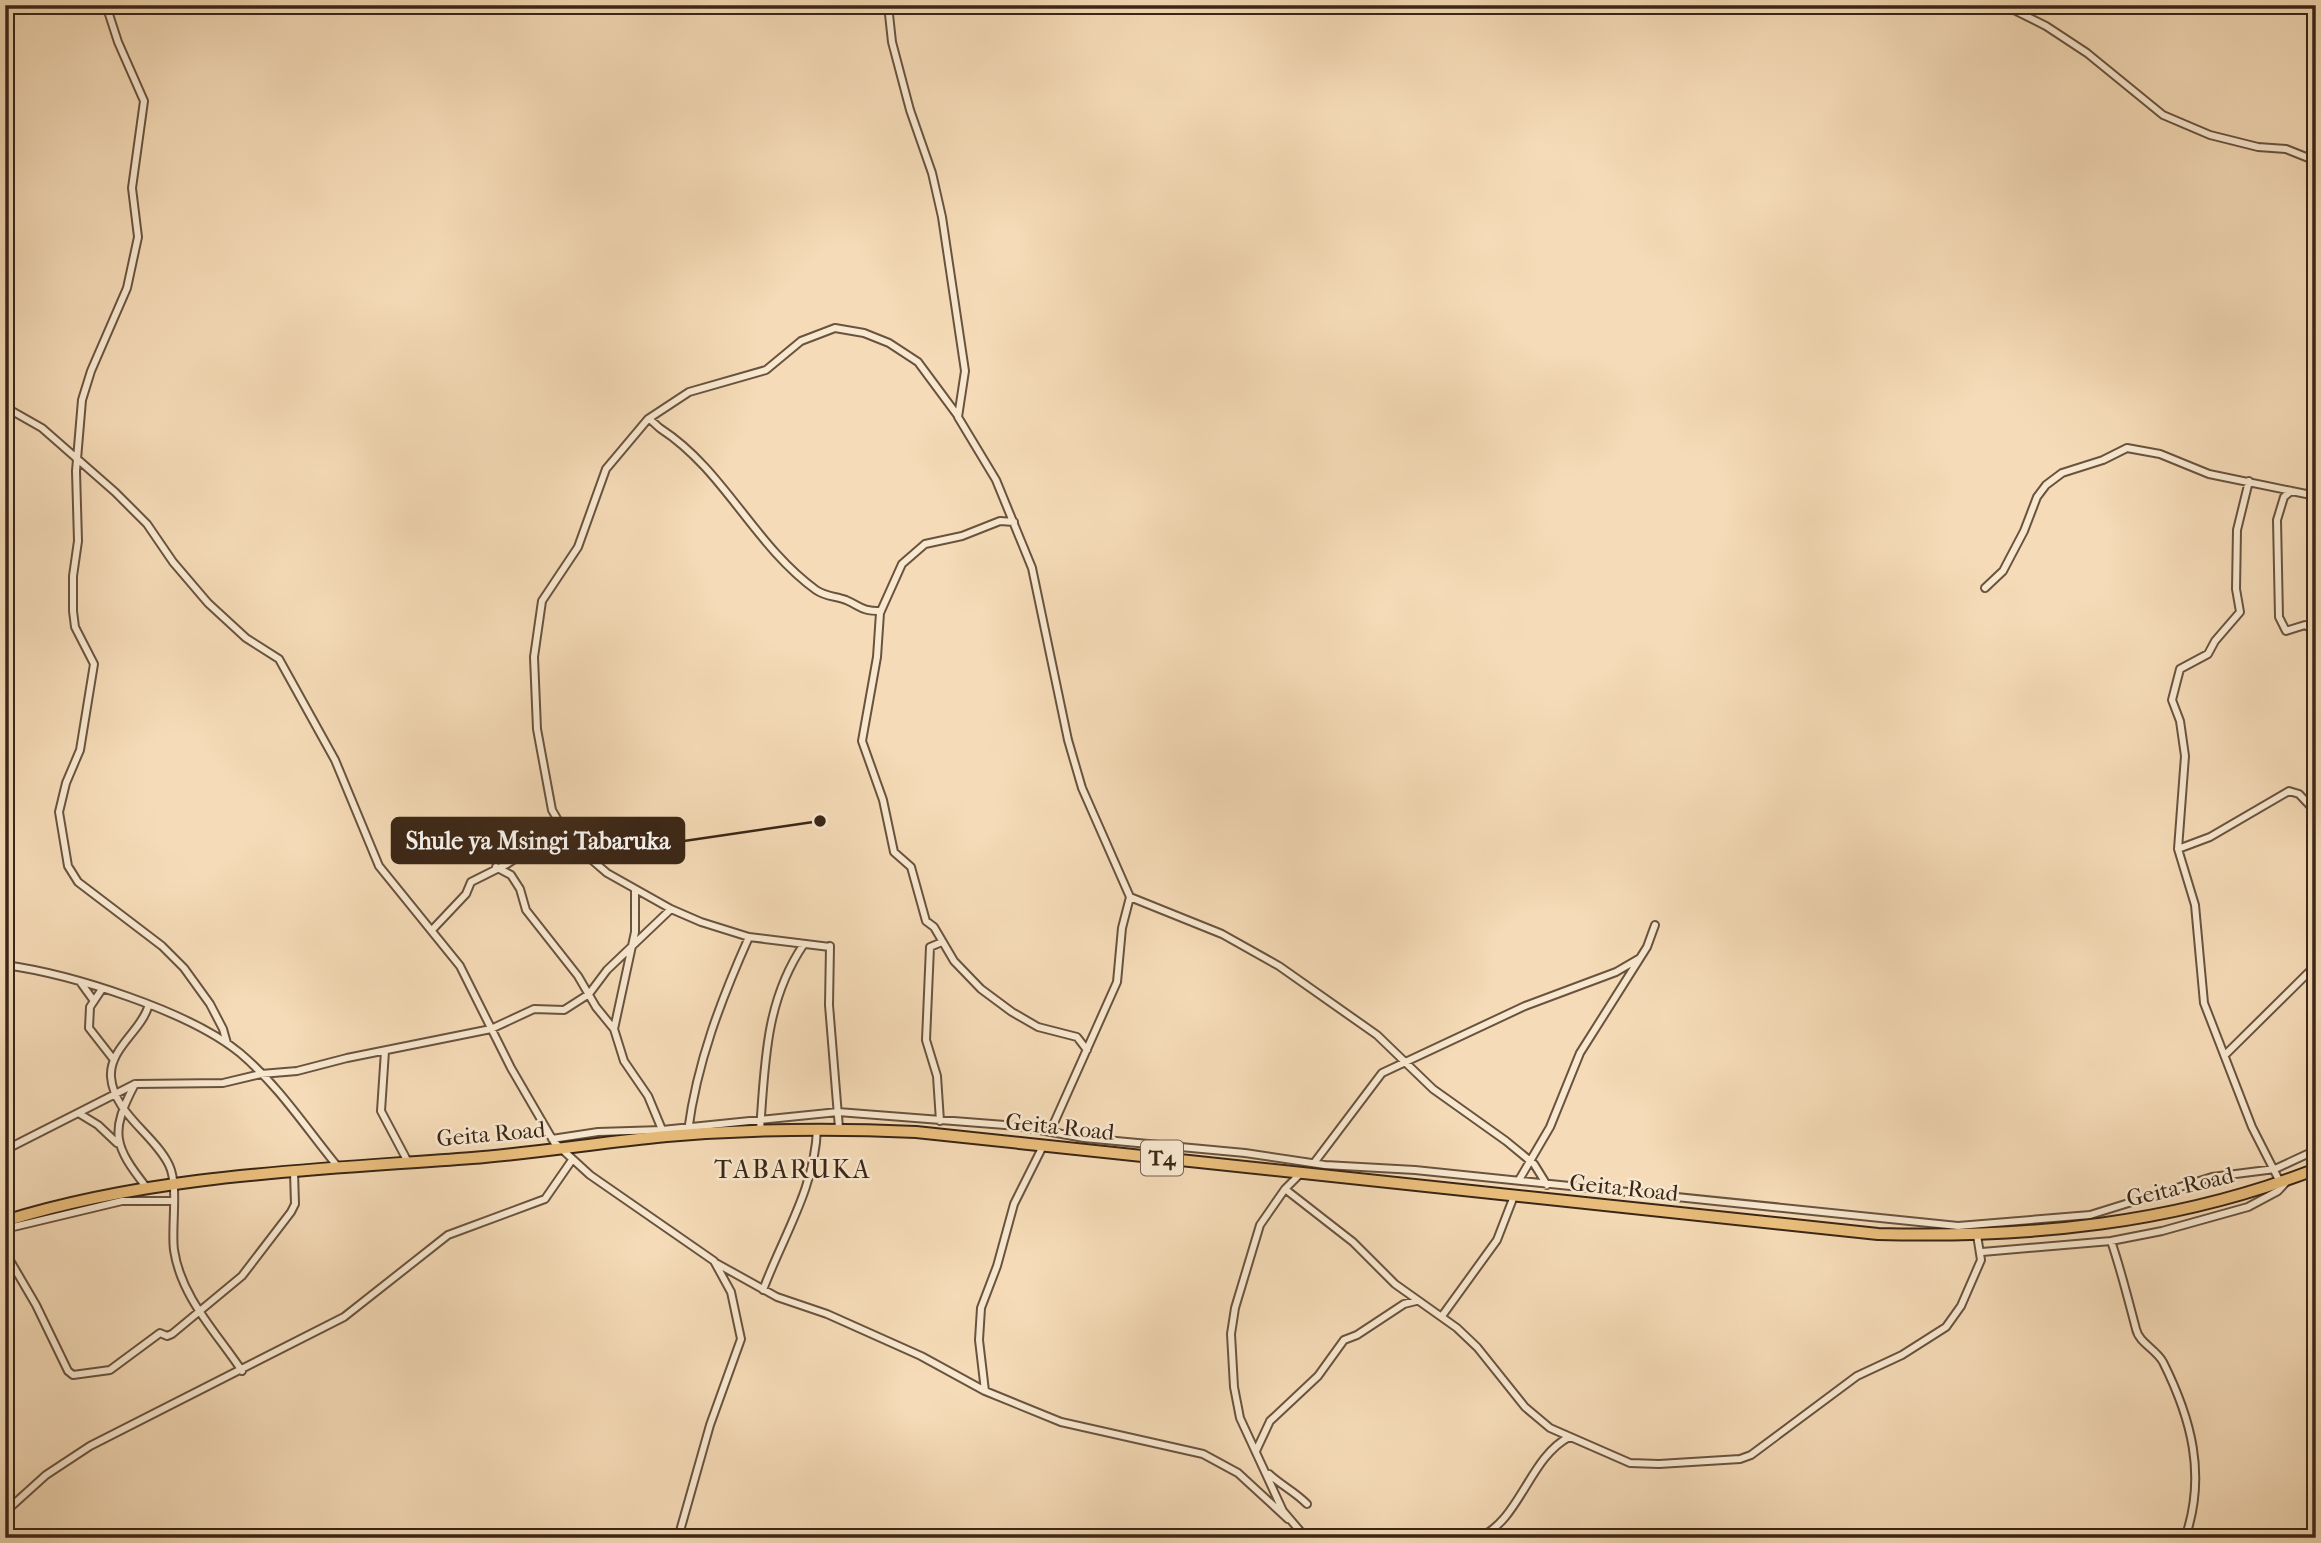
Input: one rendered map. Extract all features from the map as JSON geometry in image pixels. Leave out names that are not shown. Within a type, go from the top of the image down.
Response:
[{"type":"highway","name":"Geita Road","points":[[5,1221],[78,1200],[147,1188],[559,1149],[688,1131],[839,1128],[916,1132],[1609,1208],[1878,1234],[1977,1235],[2039,1232],[2141,1219],[2228,1199],[2316,1169]]},
{"type":"street","points":[[106,5],[144,102],[132,188],[137,247],[127,288],[85,389],[77,460],[78,549],[72,576],[73,611],[75,627],[94,664],[80,750],[66,783],[60,812],[68,866],[78,882],[162,946],[184,968],[221,1023],[227,1044]]},
{"type":"street","points":[[888,5],[896,55],[932,173],[942,218],[965,371],[958,417]]},
{"type":"street","points":[[2004,5],[2046,26],[2087,53],[2163,115],[2210,135],[2258,147],[2286,149],[2316,161]]},
{"type":"street","points":[[839,1128],[830,1018],[830,946],[750,937],[671,909],[635,890],[588,859],[561,829],[552,810],[536,719],[534,657],[542,601],[578,547],[606,468],[648,419],[689,392],[766,370],[798,343],[835,328],[868,334],[908,353],[924,368],[991,469],[1035,579],[1065,726],[1082,788],[1130,897],[1122,928],[1117,982],[1050,1132]]},
{"type":"street","points":[[5,407],[42,428],[137,513],[187,581],[208,603],[246,638],[272,651],[282,663],[335,760],[379,866],[460,966],[491,1029],[559,1149],[713,1261],[764,1290],[827,1314],[921,1356],[985,1391],[1083,1429],[1134,1436],[1203,1454],[1238,1473],[1306,1538]]},
{"type":"street","points":[[648,419],[676,436],[704,463],[756,532],[805,582],[822,594],[845,599],[860,610],[881,611]]},
{"type":"street","points":[[1984,588],[2003,571],[2042,490],[2062,473],[2132,448],[2160,454],[2209,474],[2316,496]]},
{"type":"street","points":[[1982,1252],[2111,1241],[2248,1207],[2278,1191],[2285,1181],[2275,1169],[2252,1128],[2204,1003],[2195,905],[2178,849],[2185,756],[2180,721],[2172,699],[2180,669],[2208,654],[2215,640],[2240,612],[2236,589],[2238,530],[2249,481]]},
{"type":"street","points":[[2291,491],[2284,497],[2277,520],[2279,617],[2286,631],[2305,625],[2316,631]]},
{"type":"street","points":[[1014,522],[1000,521],[962,536],[925,544],[902,564],[881,611],[877,657],[862,741],[883,800],[894,852],[911,867],[926,921],[934,928],[954,961],[989,996],[1030,1024],[1077,1037],[1087,1050]]},
{"type":"street","points":[[2178,849],[2210,837],[2289,791],[2298,794],[2316,812]]},
{"type":"street","points":[[432,930],[466,894],[471,881],[507,864],[561,829]]},
{"type":"street","points":[[496,867],[511,875],[520,889],[526,910],[614,1029],[624,1060],[648,1096],[663,1133],[598,1132],[552,1139]]},
{"type":"street","points":[[614,1029],[637,919],[635,890]]},
{"type":"street","points":[[1130,897],[1222,934],[1268,959],[1377,1035],[1453,1104],[1530,1161],[1547,1185]]},
{"type":"street","points":[[5,1150],[135,1084],[223,1083],[261,1074],[297,1071],[491,1029],[534,1009],[564,1010],[589,994],[607,970],[671,909]]},
{"type":"street","points":[[1518,1181],[1550,1127],[1580,1053],[1640,958],[1655,925]]},
{"type":"street","points":[[750,937],[704,1051],[695,1080],[688,1131],[761,1118],[838,1112],[1018,1126],[1314,1163],[1958,1226],[2076,1218],[2131,1205],[2212,1177],[2275,1169],[2316,1150]]},
{"type":"street","points":[[940,1121],[937,1076],[926,1040],[930,947],[942,942]]},
{"type":"street","points":[[760,1130],[762,1078],[774,1004],[792,962],[804,944]]},
{"type":"street","points":[[1314,1163],[1382,1073],[1525,1006],[1616,972],[1640,958]]},
{"type":"street","points":[[5,965],[49,971],[102,989],[193,1024],[227,1044],[261,1074],[307,1124],[340,1169]]},
{"type":"street","points":[[2225,1055],[2316,965]]},
{"type":"street","points":[[80,982],[94,1001]]},
{"type":"street","points":[[102,989],[88,1012],[89,1027],[114,1060]]},
{"type":"street","points":[[148,1007],[114,1060],[111,1077],[124,1108],[162,1152],[169,1166],[173,1185],[172,1224],[178,1272],[200,1314],[242,1371]]},
{"type":"street","points":[[386,1051],[381,1111],[408,1162]]},
{"type":"street","points":[[117,1143],[124,1108],[135,1084]]},
{"type":"street","points":[[80,1114],[98,1125],[117,1143],[123,1157],[147,1188]]},
{"type":"street","points":[[764,1290],[805,1192],[813,1165],[817,1129]]},
{"type":"street","points":[[985,1391],[979,1340],[981,1308],[998,1266],[1013,1204],[1043,1146]]},
{"type":"street","points":[[5,1512],[46,1475],[90,1446],[151,1418],[183,1396],[242,1371],[344,1317],[448,1235],[545,1199],[572,1160]]},
{"type":"street","points":[[5,1252],[36,1305],[65,1366],[73,1375],[110,1370],[159,1334],[170,1336],[193,1316],[200,1314],[242,1276],[295,1204],[294,1172]]},
{"type":"street","points":[[1288,1519],[1268,1472],[1240,1418],[1234,1387],[1231,1324],[1260,1225],[1284,1189],[1301,1173]]},
{"type":"street","points":[[1284,1189],[1353,1242],[1416,1301],[1442,1316],[1477,1347],[1540,1421],[1619,1459],[1642,1464],[1740,1459],[1751,1455],[1857,1376],[1902,1355],[1946,1327],[1961,1306],[1982,1252],[1977,1235]]},
{"type":"street","points":[[1442,1316],[1497,1240],[1514,1196]]},
{"type":"street","points":[[5,1229],[122,1201],[172,1201]]},
{"type":"street","points":[[2111,1241],[2133,1308],[2135,1329],[2162,1362],[2193,1436],[2195,1481],[2185,1538]]},
{"type":"street","points":[[678,1538],[707,1435],[741,1339],[731,1292],[713,1261]]},
{"type":"street","points":[[1255,1451],[1269,1420],[1318,1376],[1344,1340],[1357,1335],[1404,1304],[1416,1301]]},
{"type":"street","points":[[1478,1538],[1497,1527],[1535,1473],[1561,1442],[1569,1437]]},
{"type":"street","points":[[1268,1472],[1280,1485],[1294,1490],[1307,1504]]},
{"type":"place","name":"Shule ya Msingi Tabaruka","points":[[820,821]]},
{"type":"district","name":"TABARUKA","points":[[793,1169]]}]
